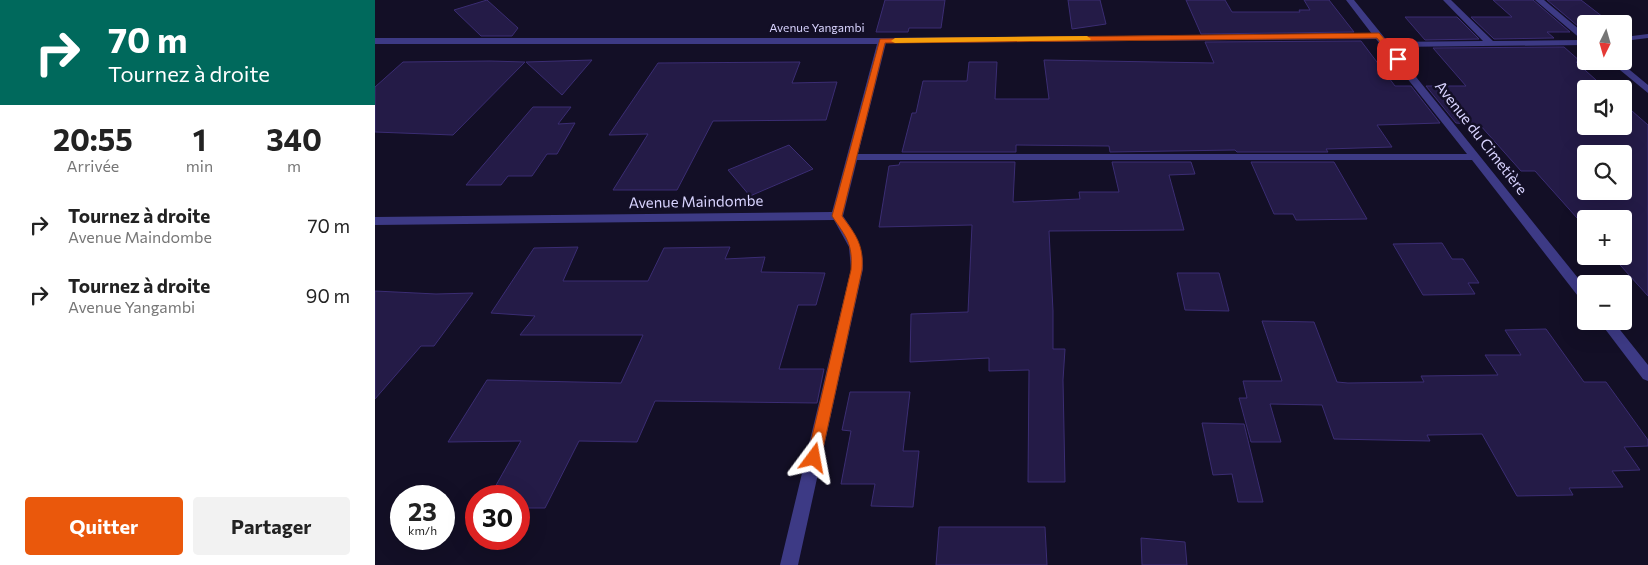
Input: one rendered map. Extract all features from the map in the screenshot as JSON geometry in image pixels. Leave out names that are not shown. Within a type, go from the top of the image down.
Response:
[{"type":"street","name":"Avenue du Cimetière","points":[[1350,0],[1577,286]]},
{"type":"street","points":[[1447,0],[1490,43]]},
{"type":"street","points":[[1539,0],[1577,33]]},
{"type":"street","name":"Avenue Yangambi","points":[[375,41],[882,41],[1379,36]]},
{"type":"street","points":[[1633,38],[1648,36]]},
{"type":"street","points":[[789,565],[857,270],[858,253],[851,236],[837,216],[882,41]]},
{"type":"street","points":[[1387,45],[1577,41]]},
{"type":"street","points":[[1624,70],[1648,90]]},
{"type":"street","points":[[852,157],[1475,157]]},
{"type":"street","name":"Avenue Maindombe","points":[[375,221],[837,216]]},
{"type":"street","points":[[1612,330],[1648,375]]},
{"type":"building","points":[[487,0],[518,28],[512,36],[481,36],[454,10]]},
{"type":"building","points":[[885,0],[945,0],[941,28],[909,28],[908,32],[876,32]]},
{"type":"building","points":[[1068,0],[1100,0],[1106,24],[1072,29]]},
{"type":"building","points":[[1186,0],[1225,0],[1232,12],[1300,12],[1299,10],[1310,10],[1304,0],[1329,0],[1354,32],[1201,34]]},
{"type":"building","points":[[1493,0],[1533,0],[1570,32],[1547,32],[1554,38],[1494,39],[1471,17],[1512,17]]},
{"type":"building","points":[[1547,0],[1581,0],[1600,15],[1577,15],[1577,25]]},
{"type":"building","points":[[1405,17],[1457,17],[1479,39],[1425,40]]},
{"type":"building","points":[[1361,41],[1395,86],[1411,86],[1440,123],[1377,125],[1392,147],[1326,149],[1328,152],[1237,152],[1235,150],[1110,152],[1109,146],[1016,145],[1016,152],[902,152],[912,113],[916,113],[923,81],[967,81],[969,62],[997,62],[995,99],[1049,99],[1044,60],[1214,63],[1205,42]]},
{"type":"building","points":[[1564,47],[1577,58],[1577,70],[1585,70],[1596,80],[1577,80],[1577,135],[1632,135],[1632,111],[1648,125],[1648,296],[1632,278],[1632,275],[1629,275],[1620,265],[1632,265],[1632,210],[1577,210],[1577,218],[1535,171],[1521,171],[1480,125],[1456,123],[1426,86],[1466,86],[1433,48]]},
{"type":"building","points":[[592,60],[562,95],[526,62]]},
{"type":"building","points":[[403,62],[525,62],[453,135],[375,132],[375,87]]},
{"type":"building","points":[[800,62],[792,83],[837,82],[826,120],[713,121],[677,190],[613,190],[648,134],[609,135],[658,63]]},
{"type":"building","points":[[533,107],[571,107],[558,124],[575,123],[557,154],[547,154],[532,176],[508,176],[501,185],[466,185]]},
{"type":"building","points":[[789,145],[813,169],[750,196],[728,170]]},
{"type":"building","points":[[900,162],[1015,162],[1013,202],[1080,199],[1079,192],[1119,192],[1112,162],[1191,162],[1195,174],[1169,175],[1184,230],[1049,231],[1053,349],[1065,349],[1063,380],[1065,482],[1028,482],[1029,370],[989,371],[989,358],[910,362],[911,314],[968,312],[972,225],[879,227],[889,166],[899,165]]},
{"type":"building","points":[[1251,162],[1334,162],[1367,219],[1296,220],[1293,214],[1274,214]]},
{"type":"building","points":[[1442,243],[1452,259],[1463,259],[1479,283],[1468,283],[1475,294],[1423,295],[1393,244]]},
{"type":"building","points":[[578,247],[563,281],[648,281],[664,248],[730,247],[725,259],[765,257],[761,272],[825,273],[816,305],[798,305],[779,369],[824,369],[817,403],[655,401],[637,442],[579,441],[545,508],[530,508],[530,485],[496,485],[521,441],[448,442],[487,380],[621,383],[643,335],[520,335],[535,316],[491,313],[534,248]]},
{"type":"building","points":[[1177,273],[1219,273],[1229,311],[1185,310]]},
{"type":"building","points":[[375,291],[436,294],[473,293],[434,346],[421,346],[375,399]]},
{"type":"building","points":[[1262,321],[1314,322],[1337,382],[1348,383],[1424,382],[1421,376],[1498,375],[1485,355],[1521,355],[1505,330],[1546,329],[1584,382],[1606,382],[1648,440],[1648,446],[1624,447],[1640,470],[1612,471],[1623,487],[1569,488],[1573,495],[1517,496],[1482,434],[1427,435],[1430,441],[1334,439],[1322,405],[1270,404],[1281,442],[1251,442],[1239,398],[1247,398],[1243,381],[1282,381]]},
{"type":"building","points":[[850,392],[910,392],[903,451],[919,451],[913,507],[871,506],[875,484],[841,484],[851,431],[842,430]]},
{"type":"building","points":[[1202,423],[1244,424],[1263,502],[1238,502],[1232,474],[1213,475]]},
{"type":"building","points":[[939,527],[1045,527],[1047,565],[936,565]]},
{"type":"building","points":[[1141,538],[1185,542],[1187,565],[1142,565]]},
{"type":"slow traffic","points":[[895,41],[1087,39]]},
{"type":"route","points":[[814,458],[857,270],[858,253],[851,236],[837,216],[882,41],[1379,36],[1398,59]]}]
